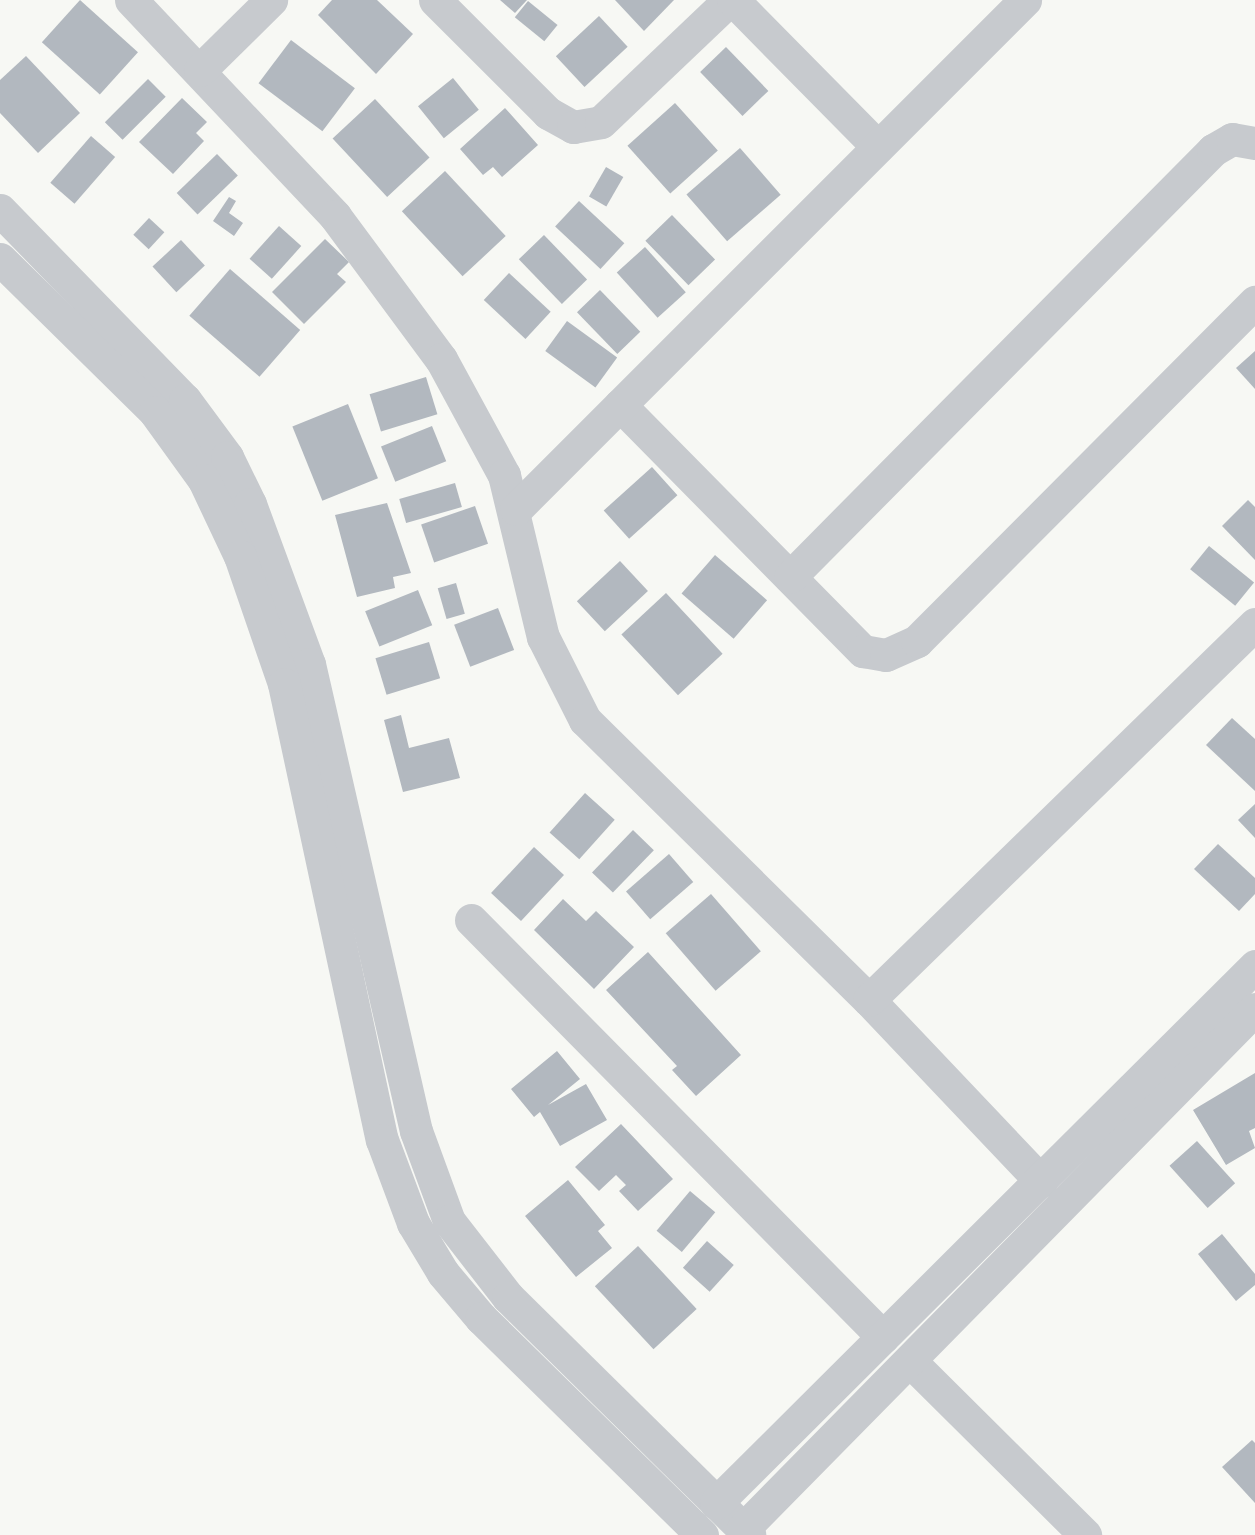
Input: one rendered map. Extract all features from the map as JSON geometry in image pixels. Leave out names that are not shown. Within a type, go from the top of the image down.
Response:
[{"type":"street","points":[[131,0],[335,216],[413,317],[489,442],[516,509],[543,637],[585,720],[869,1000],[1041,1181]]},
{"type":"street","points":[[200,71],[271,0]]},
{"type":"street","points":[[435,0],[548,113],[573,127],[587,127],[612,113],[731,0],[878,147]]},
{"type":"street","points":[[516,509],[1025,0]]},
{"type":"street","points":[[790,577],[1213,150],[1232,139],[1255,144]]},
{"type":"street","points":[[0,210],[94,304],[197,415],[244,492],[309,664],[424,1163],[466,1248],[574,1364],[746,1532],[910,1362],[1255,966]]},
{"type":"street","points":[[0,258],[155,412],[223,517],[284,684],[393,1178],[443,1273],[548,1389],[702,1535]]},
{"type":"street","points":[[620,405],[863,651],[886,655],[908,648],[1255,302]]},
{"type":"street","points":[[72,330],[94,304]]},
{"type":"street","points":[[869,1000],[1255,624]]},
{"type":"street","points":[[471,920],[883,1337]]},
{"type":"street","points":[[716,1503],[1041,1181],[1111,1133],[1255,1009]]},
{"type":"street","points":[[910,1362],[1085,1535]]},
{"type":"street","points":[[548,1389],[574,1364]]},
{"type":"building","points":[[80,0],[138,52],[100,95],[42,42]]},
{"type":"building","points":[[332,0],[377,0],[413,34],[376,74],[318,15]]},
{"type":"building","points":[[500,0],[527,0],[515,13]]},
{"type":"building","points":[[615,0],[674,0],[644,31]]},
{"type":"building","points":[[528,1],[558,25],[544,41],[515,17]]},
{"type":"building","points":[[599,16],[628,47],[584,87],[556,56]]},
{"type":"building","points":[[291,40],[355,88],[322,131],[259,83]]},
{"type":"building","points":[[726,47],[768,91],[742,116],[700,72]]},
{"type":"building","points":[[26,56],[80,113],[38,153],[0,113],[0,80]]},
{"type":"building","points":[[453,78],[479,110],[444,138],[418,106]]},
{"type":"building","points":[[148,79],[166,97],[123,140],[105,122]]},
{"type":"building","points":[[182,98],[207,122],[196,133],[204,141],[173,174],[139,142]]},
{"type":"building","points":[[375,99],[430,158],[387,197],[333,139]]},
{"type":"building","points":[[675,103],[718,151],[670,193],[627,146]]},
{"type":"building","points":[[505,108],[538,145],[502,177],[493,167],[483,175],[460,149]]},
{"type":"building","points":[[91,136],[115,157],[74,204],[50,183]]},
{"type":"building","points":[[740,148],[781,195],[727,241],[686,195]]},
{"type":"building","points":[[217,154],[238,176],[198,214],[177,193]]},
{"type":"building","points":[[606,167],[623,177],[606,206],[589,196]]},
{"type":"building","points":[[445,171],[506,236],[463,276],[402,211]]},
{"type":"building","points":[[229,197],[236,201],[229,213],[243,223],[234,236],[213,221]]},
{"type":"building","points":[[579,201],[624,243],[600,269],[555,227]]},
{"type":"building","points":[[672,215],[715,260],[688,285],[645,241]]},
{"type":"building","points":[[149,218],[164,232],[149,249],[133,235]]},
{"type":"building","points":[[279,226],[301,246],[272,279],[250,259]]},
{"type":"building","points":[[544,235],[587,280],[562,304],[519,259]]},
{"type":"building","points":[[325,239],[349,262],[337,274],[346,282],[304,324],[272,292]]},
{"type":"building","points":[[181,240],[205,266],[176,292],[152,267]]},
{"type":"building","points":[[645,247],[686,292],[658,318],[617,272]]},
{"type":"building","points":[[230,269],[300,330],[260,377],[189,316]]},
{"type":"building","points":[[509,273],[551,312],[525,339],[484,300]]},
{"type":"building","points":[[600,290],[640,332],[617,354],[577,312]]},
{"type":"building","points":[[567,321],[617,357],[595,387],[545,351]]},
{"type":"building","points":[[1255,351],[1255,389],[1236,368]]},
{"type":"building","points":[[426,377],[437,414],[381,432],[370,394]]},
{"type":"building","points":[[348,404],[378,478],[322,501],[292,426]]},
{"type":"building","points":[[432,426],[446,461],[395,482],[381,447]]},
{"type":"building","points":[[652,467],[677,495],[629,539],[604,510]]},
{"type":"building","points":[[455,483],[462,507],[406,523],[399,499]]},
{"type":"building","points":[[1248,500],[1255,507],[1255,560],[1222,526]]},
{"type":"building","points":[[387,503],[411,573],[393,577],[395,588],[357,597],[335,515]]},
{"type":"building","points":[[475,506],[488,544],[434,562],[421,525]]},
{"type":"building","points":[[1209,546],[1254,583],[1235,606],[1190,569]]},
{"type":"building","points":[[715,555],[767,600],[734,639],[682,593]]},
{"type":"building","points":[[620,561],[648,591],[605,631],[577,601]]},
{"type":"building","points":[[456,583],[465,614],[447,619],[438,588]]},
{"type":"building","points":[[418,590],[432,625],[379,647],[365,611]]},
{"type":"building","points":[[666,593],[723,654],[678,695],[621,635]]},
{"type":"building","points":[[498,608],[514,650],[470,667],[454,625]]},
{"type":"building","points":[[429,642],[440,678],[387,695],[375,658]]},
{"type":"building","points":[[401,715],[409,748],[449,738],[460,778],[403,792],[384,720]]},
{"type":"building","points":[[1232,718],[1255,739],[1255,791],[1206,745]]},
{"type":"building","points":[[585,793],[615,820],[579,859],[550,832]]},
{"type":"building","points":[[1255,804],[1255,838],[1238,820]]},
{"type":"building","points":[[633,830],[654,850],[613,893],[592,872]]},
{"type":"building","points":[[1218,844],[1255,878],[1255,894],[1239,911],[1194,869]]},
{"type":"building","points":[[534,847],[564,875],[521,921],[491,893]]},
{"type":"building","points":[[669,854],[693,882],[650,919],[626,891]]},
{"type":"building","points":[[711,894],[761,951],[716,991],[666,933]]},
{"type":"building","points":[[563,899],[586,921],[596,911],[634,947],[594,989],[534,930]]},
{"type":"building","points":[[648,952],[741,1055],[696,1096],[672,1070],[677,1066],[606,990]]},
{"type":"building","points":[[557,1051],[580,1079],[548,1105],[586,1084],[607,1120],[560,1146],[540,1112],[534,1117],[511,1089]]},
{"type":"building","points":[[1255,1073],[1255,1128],[1249,1131],[1255,1148],[1226,1165],[1193,1110]]},
{"type":"building","points":[[621,1124],[673,1179],[638,1211],[619,1191],[626,1185],[616,1175],[599,1191],[575,1167]]},
{"type":"building","points":[[1197,1141],[1235,1183],[1208,1208],[1170,1166]]},
{"type":"building","points":[[568,1180],[605,1225],[598,1231],[612,1248],[576,1277],[525,1216]]},
{"type":"building","points":[[690,1191],[715,1212],[682,1252],[657,1231]]},
{"type":"building","points":[[1222,1234],[1255,1274],[1255,1285],[1236,1301],[1198,1254]]},
{"type":"building","points":[[707,1241],[734,1265],[710,1292],[683,1268]]},
{"type":"building","points":[[638,1246],[697,1309],[654,1349],[595,1286]]},
{"type":"building","points":[[1252,1440],[1255,1443],[1255,1503],[1222,1467]]}]
